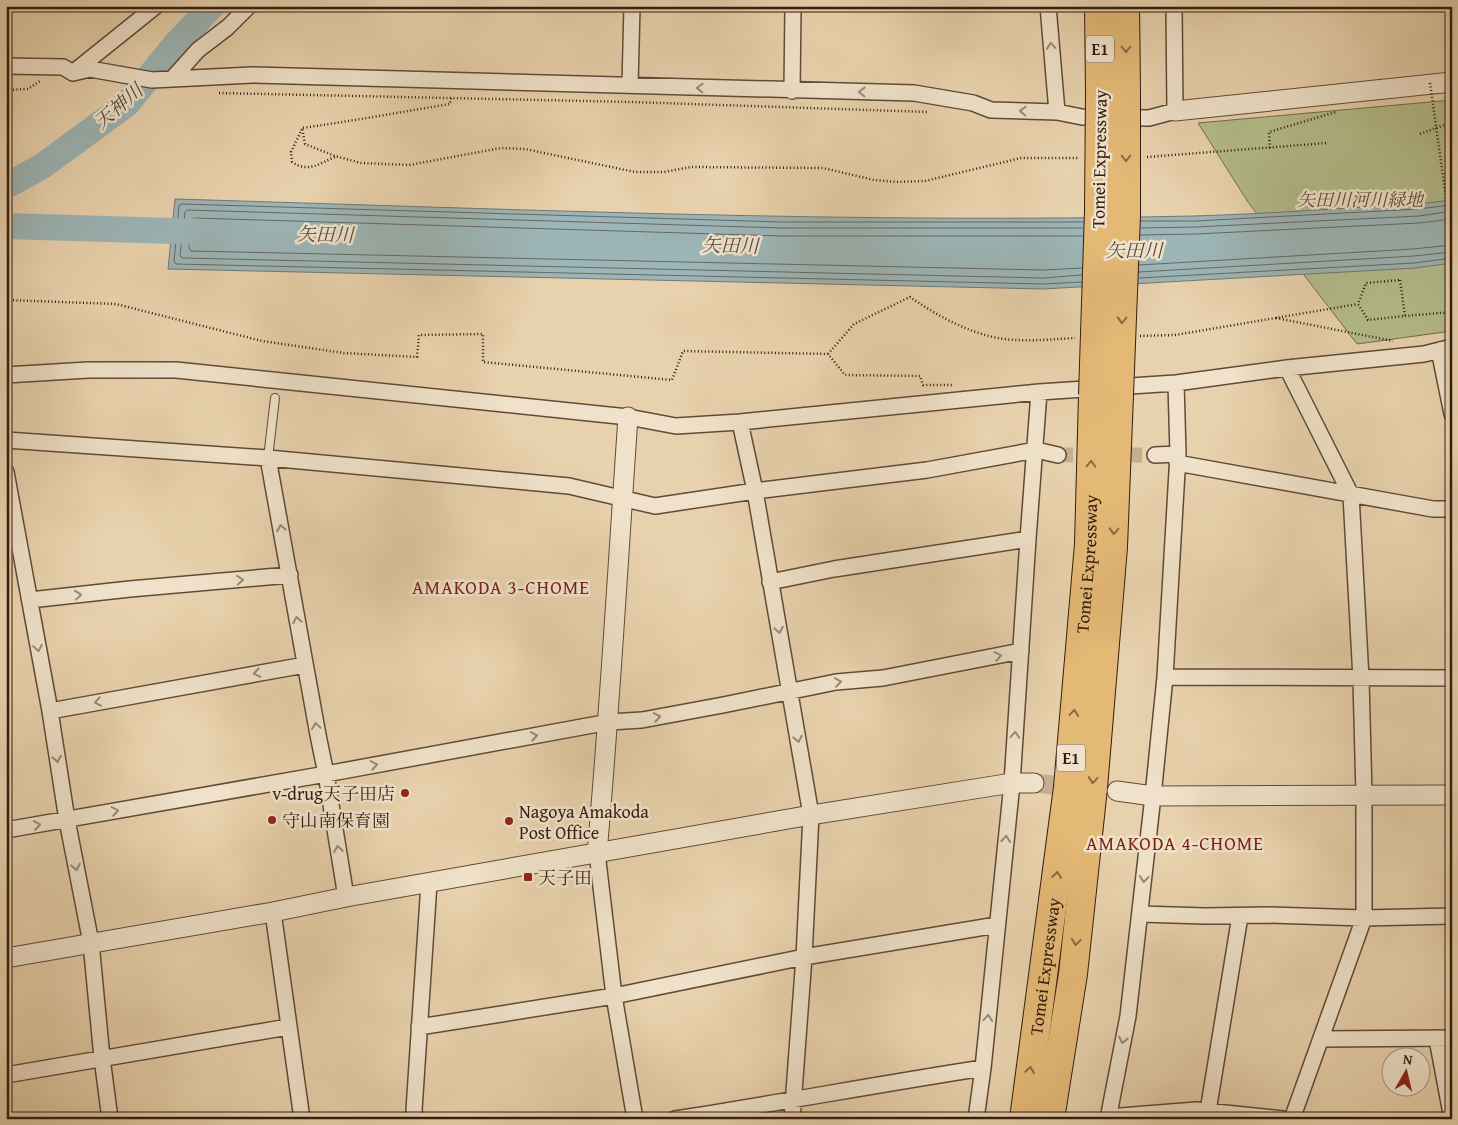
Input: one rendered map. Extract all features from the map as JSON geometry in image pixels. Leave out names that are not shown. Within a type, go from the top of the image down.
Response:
[{"type":"highway","name":"Tomei Expressway","points":[[1024,1119],[1068,787],[1089,544],[1126,215],[1113,92],[1099,6]]},
{"type":"highway","name":"Tomei Expressway","points":[[1113,92],[1125,6]]},
{"type":"highway","name":"Tomei Expressway","points":[[1050,1119],[1073,974],[1093,788],[1113,547],[1106,395]]},
{"type":"street","points":[[73,73],[156,6]]},
{"type":"street","points":[[172,79],[198,50],[228,27],[249,6]]},
{"type":"street","points":[[630,86],[632,6]]},
{"type":"street","points":[[792,91],[793,6]]},
{"type":"street","points":[[1048,6],[1057,112]]},
{"type":"street","points":[[1174,6],[1175,111]]},
{"type":"street","points":[[6,66],[63,67],[73,73],[90,69],[152,80],[252,75],[914,93],[973,103],[991,110],[1057,112],[1082,117],[1149,118],[1175,111],[1452,82]]},
{"type":"street","points":[[6,375],[88,370],[176,370],[628,417],[676,426],[740,422],[1039,392],[1176,384],[1287,368],[1395,357],[1445,349],[1452,414]]},
{"type":"street","points":[[1287,368],[1351,495],[1361,679],[1364,795],[1364,918],[1292,1119]]},
{"type":"street","points":[[1176,384],[1177,458],[1165,677],[1128,1016],[1108,1118],[1196,1110],[1283,1119]]},
{"type":"street","points":[[976,1119],[984,1068],[1012,784],[1039,392]]},
{"type":"street","points":[[628,417],[612,640],[609,722],[597,853],[614,996],[635,1119]]},
{"type":"street","points":[[740,422],[755,491],[811,815],[804,957],[792,1119]]},
{"type":"street","points":[[6,440],[268,458],[568,486],[655,506],[755,491],[927,470],[1036,450],[1058,455]]},
{"type":"street","points":[[1155,455],[1351,495],[1433,509],[1452,509]]},
{"type":"street","points":[[268,458],[326,774],[346,897]]},
{"type":"street","points":[[6,472],[12,532],[30,600],[67,820],[91,943],[110,1119]]},
{"type":"street","points":[[770,582],[1028,539]]},
{"type":"street","points":[[30,600],[130,589],[290,576]]},
{"type":"street","points":[[6,830],[609,722],[642,720],[836,682],[883,678],[1021,651]]},
{"type":"street","points":[[50,711],[305,665]]},
{"type":"street","points":[[1165,677],[1452,678]]},
{"type":"street","points":[[6,958],[811,815],[1012,784],[1034,783]]},
{"type":"street","points":[[1117,791],[1153,796],[1452,795]]},
{"type":"street","points":[[415,1119],[414,1110],[429,883]]},
{"type":"street","points":[[273,912],[302,1119]]},
{"type":"street","points":[[1140,914],[1364,918],[1452,916]]},
{"type":"street","points":[[1208,1111],[1240,916]]},
{"type":"street","points":[[419,1027],[614,996],[804,957],[997,924]]},
{"type":"street","points":[[6,1075],[288,1027]]},
{"type":"street","points":[[1321,1039],[1444,1039],[1452,1119]]},
{"type":"street","points":[[675,1119],[984,1068]]},
{"type":"lane","points":[[268,458],[275,398]]},
{"type":"path","points":[[1430,83],[1452,241]]},
{"type":"path","points":[[212,92],[641,102],[934,112]]},
{"type":"path","points":[[302,128],[368,119],[450,104],[451,98]]},
{"type":"path","points":[[1270,148],[1269,132],[1342,110]]},
{"type":"path","points":[[1420,134],[1452,124]]},
{"type":"path","points":[[302,128],[305,144],[335,156],[361,163],[409,165],[501,148],[525,149],[635,172],[664,172],[691,167],[823,168],[874,180],[897,182],[925,181],[1021,158],[1087,158]]},
{"type":"path","points":[[302,128],[291,152],[292,162],[301,168],[310,168],[335,156]]},
{"type":"path","points":[[1144,157],[1327,143]]},
{"type":"path","points":[[1405,316],[1400,280],[1366,284],[1358,304],[1368,320],[1452,312]]},
{"type":"path","points":[[6,300],[116,304],[262,341],[344,353],[416,357],[419,335],[483,334],[483,362],[672,380],[683,351],[828,354],[845,376],[920,376],[923,386],[961,384]]},
{"type":"path","points":[[1275,318],[1394,342],[1395,357]]},
{"type":"green space","name":"矢田川河川緑地","points":[[1452,100],[1452,331],[1357,344],[1248,202],[1198,123]]},
{"type":"water","points":[[175,199],[557,211],[939,218],[1193,216],[1418,204],[1452,200],[1452,263],[1415,268],[1043,289],[168,269]]},
{"type":"waterway","name":"天神川","points":[[6,186],[41,167],[127,104],[175,45],[212,6]]},
{"type":"waterway","name":"矢田川","points":[[6,226],[207,232]]},
{"type":"tunnel","points":[[1058,455],[1155,455]]},
{"type":"tunnel","points":[[1034,783],[1080,788]]},
{"type":"place","name":"v-drug天子田店","points":[[405,793]]},
{"type":"place","name":"守山南保育園","points":[[272,820]]},
{"type":"place","name":"Nagoya Amakoda Post Office","points":[[509,821]]},
{"type":"place","name":"天子田","points":[[528,877]]},
{"type":"district","name":"AMAKODA 3-CHOME","points":[[501,587]]},
{"type":"district","name":"AMAKODA 4-CHOME","points":[[1175,843]]}]
